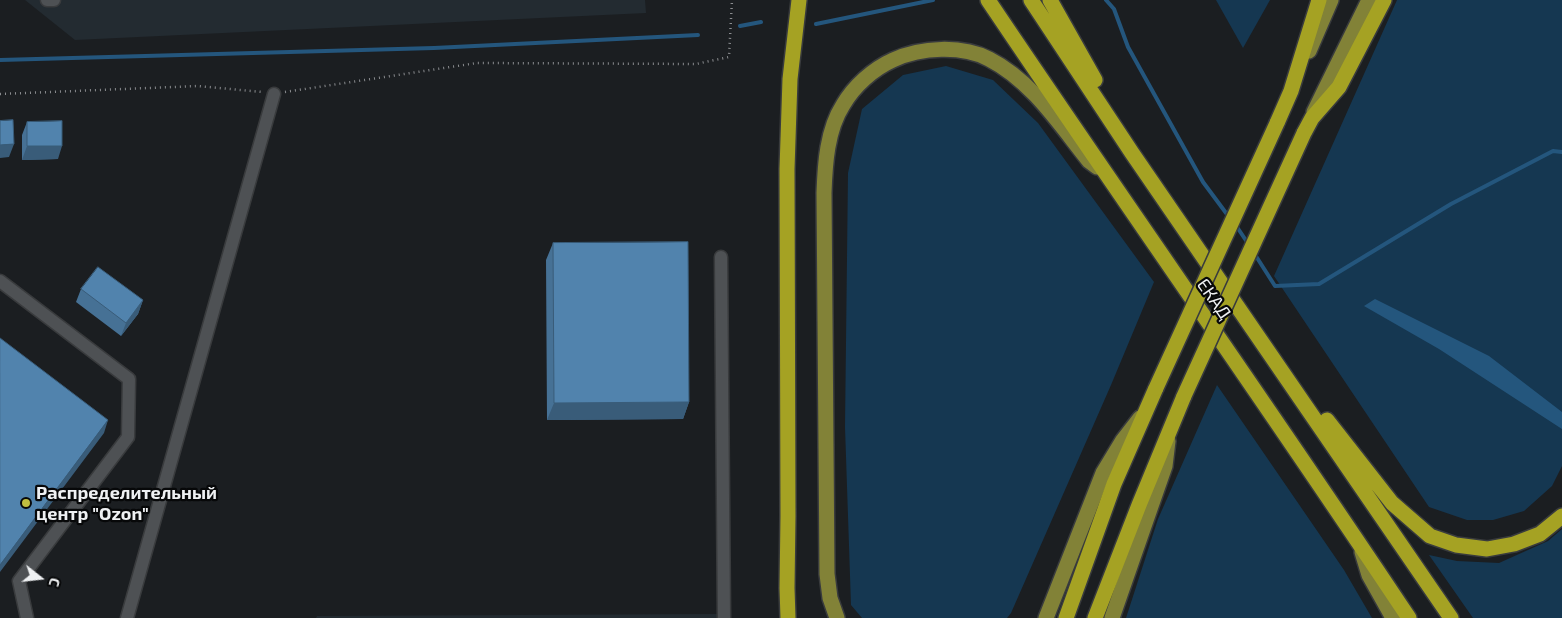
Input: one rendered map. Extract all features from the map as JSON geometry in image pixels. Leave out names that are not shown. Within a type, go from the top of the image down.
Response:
[{"type":"highway","points":[[788,618],[787,169],[790,79],[799,0]]},
{"type":"highway","name":"ЕКАД","points":[[988,0],[1409,618]]},
{"type":"highway","name":"ЕКАД","points":[[1031,0],[1132,153],[1451,618]]},
{"type":"highway","points":[[1050,0],[1109,105],[1132,153]]},
{"type":"highway","points":[[1066,618],[1114,484],[1146,409],[1291,91],[1319,0]]},
{"type":"highway","points":[[1095,618],[1184,396],[1304,133],[1312,118],[1339,87],[1384,0]]},
{"type":"highway","points":[[1289,380],[1326,419],[1392,503],[1430,536],[1456,545],[1487,549],[1514,544],[1540,534],[1562,516]]},
{"type":"main road","points":[[1291,91],[1331,0]]},
{"type":"main road","points":[[1312,118],[1369,0]]},
{"type":"main road","points":[[837,618],[830,598],[827,574],[824,193],[830,139],[835,121],[843,105],[864,80],[893,60],[923,51],[955,50],[972,52],[988,59],[1024,84],[1038,98],[1089,161],[1102,170]]},
{"type":"main road","points":[[1046,618],[1103,473],[1123,440],[1146,409]]},
{"type":"main road","points":[[1112,618],[1165,466],[1169,431]]},
{"type":"main road","points":[[1359,544],[1369,575],[1393,618]]},
{"type":"street","points":[[47,0],[54,0]]},
{"type":"street","points":[[127,618],[274,94]]},
{"type":"street","points":[[721,257],[724,618]]},
{"type":"street","points":[[0,281],[129,379],[128,437],[19,581],[24,615]]},
{"type":"path","points":[[0,94],[198,86],[274,94],[478,63],[696,64],[729,57],[732,0]]},
{"type":"shaded area","points":[[25,0],[645,0],[646,13],[75,40]]},
{"type":"shaded area","points":[[1216,0],[1270,0],[1243,48]]},
{"type":"shaded area","points":[[1397,0],[1562,0],[1562,466],[1552,486],[1524,511],[1493,520],[1467,520],[1429,507],[1274,276]]},
{"type":"shaded area","points":[[946,66],[993,80],[1038,123],[1154,282],[1111,385],[1011,613],[1007,618],[862,618],[851,605],[845,427],[848,173],[862,109],[903,75]]},
{"type":"shaded area","points":[[1375,299],[1489,356],[1562,412],[1562,429],[1439,349],[1364,306]]},
{"type":"shaded area","points":[[1217,385],[1344,570],[1372,618],[1126,618],[1158,519]]},
{"type":"shaded area","points":[[1562,529],[1562,618],[1473,618],[1429,555],[1457,561],[1499,563],[1548,541]]},
{"type":"shaded area","points":[[718,614],[718,618],[316,618],[317,616]]},
{"type":"building","points":[[13,120],[14,144],[0,145],[0,121]]},
{"type":"building","points":[[62,121],[62,146],[27,146],[27,122]]},
{"type":"building","points":[[688,242],[689,402],[554,403],[553,243]]},
{"type":"building","points":[[98,267],[143,300],[126,323],[81,289]]},
{"type":"building","name":"Распределительный центр \"Ozon\"","points":[[0,338],[108,420],[0,565]]},
{"type":"waterway","points":[[816,24],[933,0]]},
{"type":"waterway","points":[[1106,0],[1114,9],[1128,47],[1203,182],[1229,217]]},
{"type":"waterway","points":[[740,26],[761,22]]},
{"type":"waterway","points":[[0,60],[434,48],[698,35]]},
{"type":"waterway","points":[[1254,253],[1275,286],[1319,284],[1451,204],[1553,151],[1562,152]]},
{"type":"waterway","points":[[1235,224],[1249,245]]},
{"type":"place","name":"Распределительный центр \"Ozon\"","points":[[26,503]]}]
